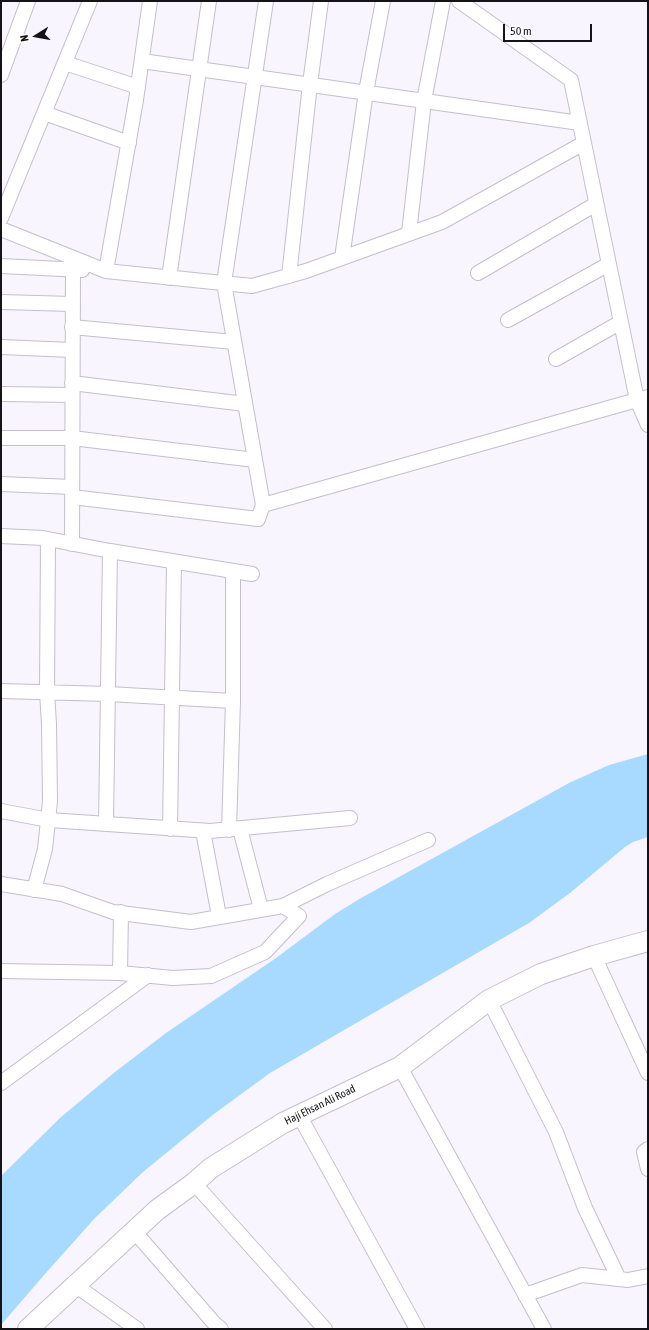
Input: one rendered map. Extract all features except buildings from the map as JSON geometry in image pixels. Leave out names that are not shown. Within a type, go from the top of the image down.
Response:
[{"type":"street","points":[[1,74],[28,1]]},
{"type":"street","points":[[1,218],[90,1]]},
{"type":"street","points":[[106,271],[129,143],[150,1]]},
{"type":"street","points":[[169,278],[209,1]]},
{"type":"street","points":[[1,484],[72,492],[258,519],[263,505],[224,283],[266,1]]},
{"type":"street","points":[[289,276],[310,84],[321,1]]},
{"type":"street","points":[[342,258],[366,92],[383,1]]},
{"type":"street","points":[[408,233],[424,101],[443,1]]},
{"type":"street","points":[[459,1],[571,80],[621,322],[643,399],[648,425]]},
{"type":"street","points":[[142,61],[580,123]]},
{"type":"street","points":[[65,63],[138,87]]},
{"type":"street","points":[[44,113],[129,143]]},
{"type":"street","points":[[1,266],[106,271],[252,286],[306,272],[408,233],[442,222],[584,143]]},
{"type":"street","points":[[478,273],[596,204]]},
{"type":"street","points":[[1,229],[106,271]]},
{"type":"street","points":[[508,320],[609,264]]},
{"type":"street","points":[[72,270],[72,544]]},
{"type":"street","points":[[1,302],[72,304]]},
{"type":"street","points":[[556,359],[621,322]]},
{"type":"street","points":[[72,327],[234,342]]},
{"type":"street","points":[[1,347],[72,350]]},
{"type":"street","points":[[1,394],[72,388],[245,404]]},
{"type":"street","points":[[263,505],[643,399]]},
{"type":"street","points":[[1,438],[72,438],[255,460]]},
{"type":"street","points":[[1,536],[48,539],[174,562],[252,574]]},
{"type":"street","points":[[34,890],[45,849],[49,820],[49,724],[47,692],[48,539]]},
{"type":"street","points":[[106,824],[110,551]]},
{"type":"street","points":[[170,829],[174,562]]},
{"type":"street","points":[[233,571],[234,829],[261,909]]},
{"type":"street","points":[[1,691],[108,694],[233,701]]},
{"type":"street","points":[[1,811],[49,820],[203,831],[350,818]]},
{"type":"street","points":[[203,831],[219,916]]},
{"type":"street","points":[[1,884],[62,894],[113,912],[191,922],[283,906],[327,884],[428,840]]},
{"type":"street","points":[[1,972],[120,973],[173,978],[212,976],[265,952],[299,916],[283,906]]},
{"type":"street","points":[[120,973],[121,912]]},
{"type":"street","name":"Haji Ehsan Ali Road","points":[[28,1329],[157,1210],[194,1183],[211,1168],[283,1123],[400,1067],[489,1000],[541,974],[594,956],[648,941]]},
{"type":"street","points":[[594,956],[648,1074]]},
{"type":"street","points":[[1,1083],[148,975]]},
{"type":"street","points":[[489,1000],[556,1132],[585,1208],[619,1279]]},
{"type":"street","points":[[400,1067],[544,1329]]},
{"type":"street","points":[[299,1115],[417,1329]]},
{"type":"street","points":[[648,1149],[644,1152],[648,1169]]},
{"type":"street","points":[[194,1183],[325,1329]]},
{"type":"street","points":[[134,1231],[214,1323],[221,1329]]},
{"type":"street","points":[[525,1295],[582,1275],[628,1280],[648,1276]]},
{"type":"street","points":[[75,1285],[137,1329]]},
{"type":"water","points":[[648,754],[648,837],[633,842],[625,847],[570,893],[529,923],[270,1073],[214,1114],[143,1172],[95,1218],[1,1325],[1,1176],[61,1117],[115,1072],[166,1033],[276,958],[335,914],[361,898],[569,783],[609,765]]}]
